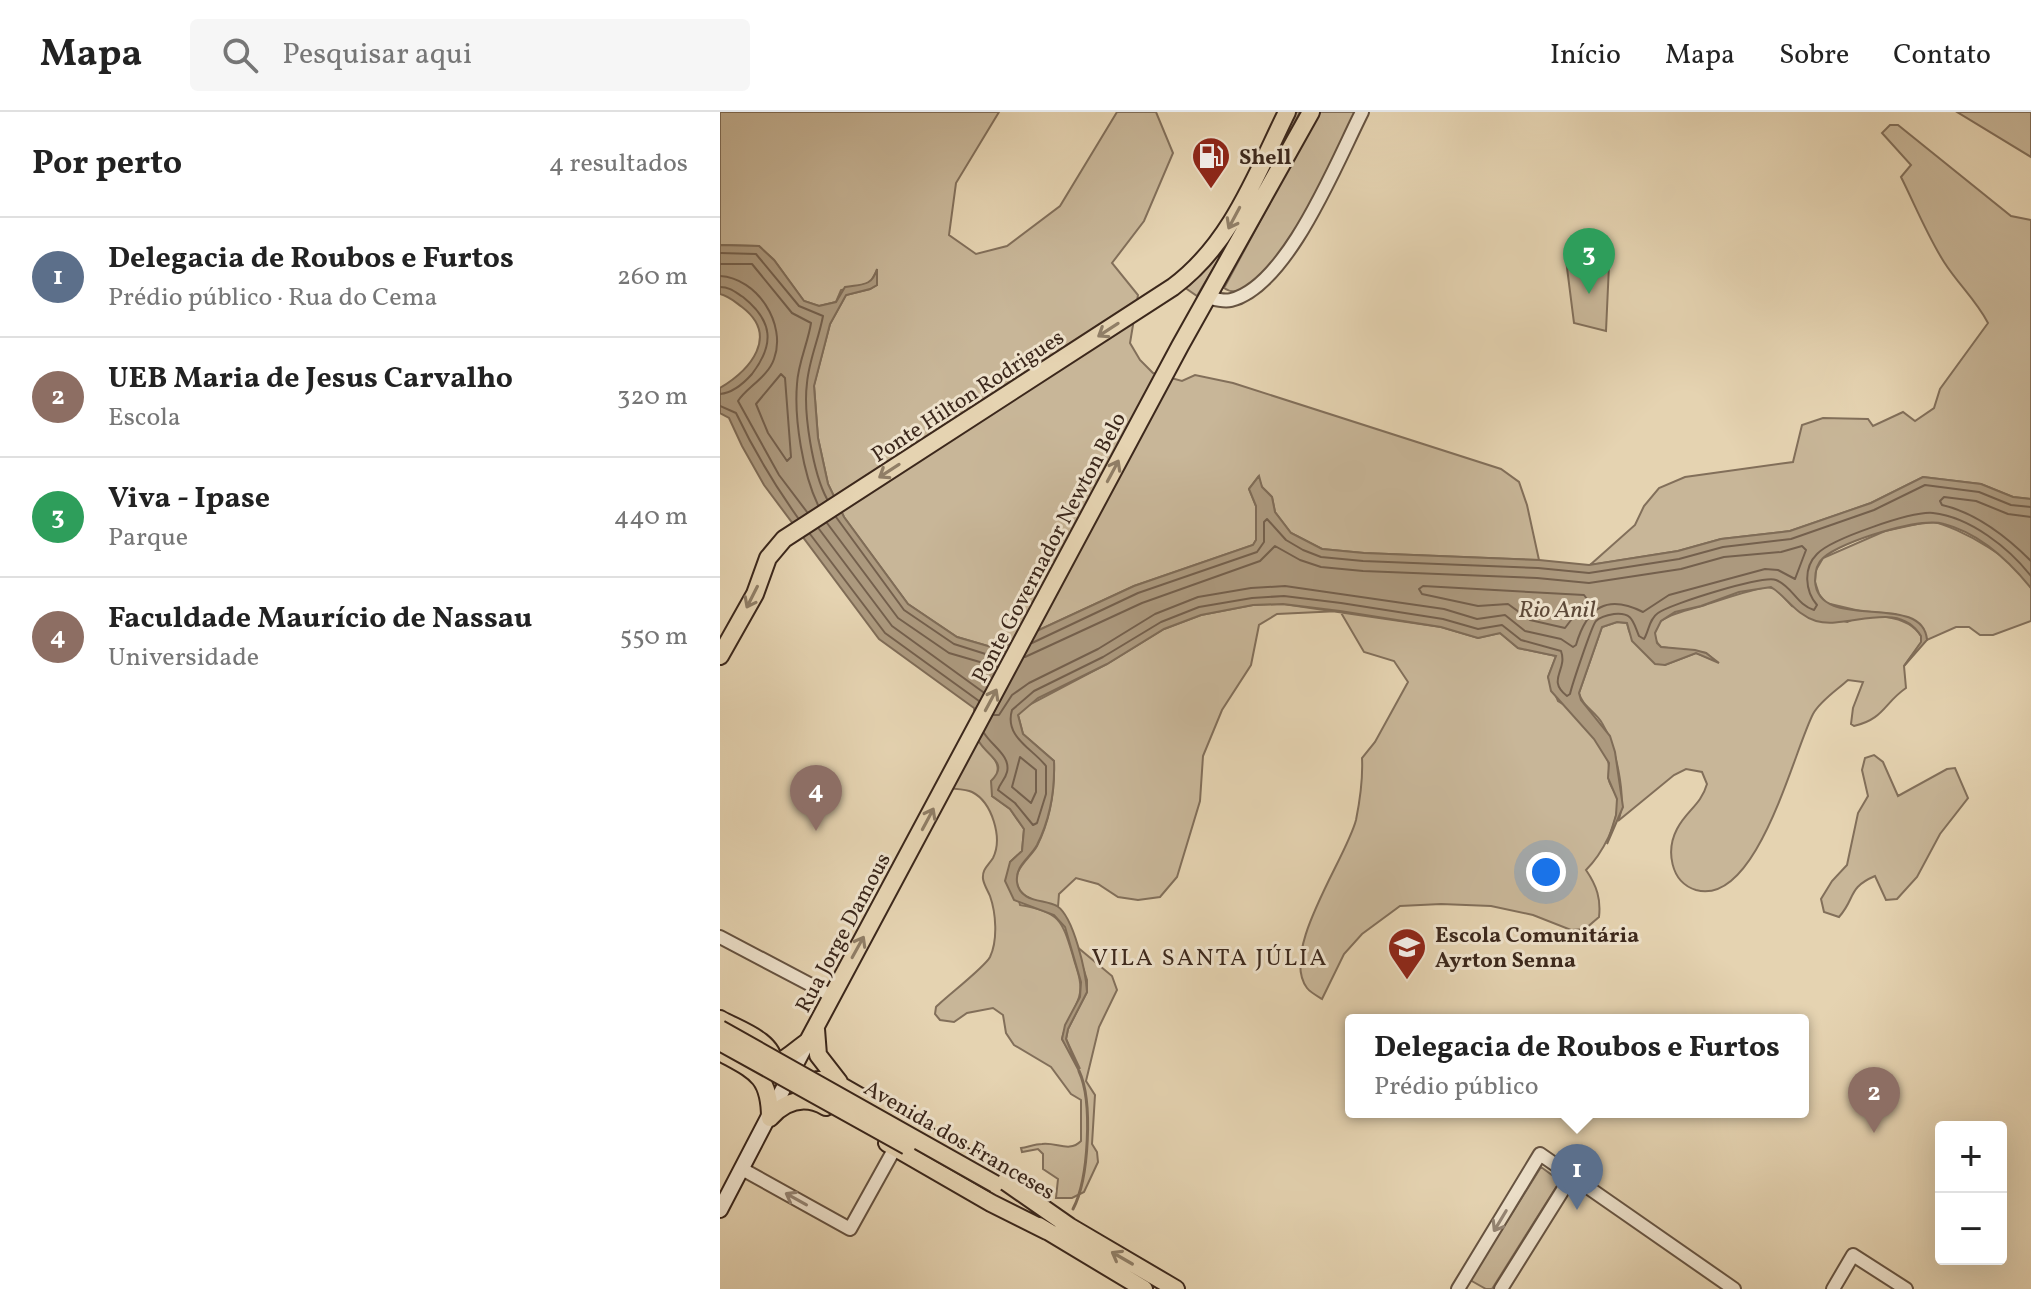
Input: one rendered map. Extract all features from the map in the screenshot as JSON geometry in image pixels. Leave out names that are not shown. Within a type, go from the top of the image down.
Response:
[{"type":"main road","name":"Ponte Hilton Rodrigues","points":[[720,656],[755,594],[768,558],[784,539],[1173,287],[1203,261],[1225,233],[1287,112]]},
{"type":"main road","name":"Ponte Governador Newton Belo","points":[[954,769],[1180,346],[1311,112]]},
{"type":"main road","name":"Rua Jorge Damous","points":[[720,1210],[954,769]]},
{"type":"main road","points":[[720,1019],[768,1048],[774,1059],[769,1068]]},
{"type":"main road","points":[[817,1024],[815,1042],[818,1055],[843,1086]]},
{"type":"main road","name":"Avenida dos Franceses","points":[[720,1029],[993,1189],[1047,1231],[1144,1289]]},
{"type":"main road","points":[[747,1067],[758,1070],[769,1068],[808,1041]]},
{"type":"main road","name":"Avenida dos Franceses","points":[[720,1042],[993,1189],[1069,1226],[1176,1289]]},
{"type":"main road","points":[[720,1052],[759,1075],[766,1085],[770,1118]]},
{"type":"main road","points":[[818,1103],[812,1092],[818,1080],[828,1079],[843,1086],[993,1173],[1069,1226]]},
{"type":"main road","points":[[770,1118],[790,1102],[804,1100],[818,1103],[991,1203],[1047,1231]]},
{"type":"street","points":[[1207,297],[1226,301],[1240,297],[1257,286],[1286,254],[1317,203],[1362,112]]},
{"type":"street","points":[[720,937],[832,996]]},
{"type":"street","points":[[742,1169],[850,1229],[895,1148]]},
{"type":"street","points":[[1458,1289],[1540,1154],[1734,1289]]},
{"type":"street","points":[[1501,1289],[1571,1177]]},
{"type":"street","points":[[1833,1289],[1853,1255],[1906,1289]]},
{"type":"shaded area","points":[[720,112],[999,112],[956,183],[949,235],[976,254],[1007,246],[1060,206],[1117,112],[1156,112],[1173,153],[1144,221],[1112,263],[1138,295],[1130,343],[1140,360],[1153,373],[1182,381],[1195,375],[1233,383],[1501,469],[1519,482],[1539,560],[1322,549],[1291,533],[1275,512],[1272,497],[1262,487],[1258,477],[1249,489],[1256,506],[1256,540],[1253,545],[1134,586],[998,649],[957,637],[908,604],[844,517],[828,484],[818,438],[814,385],[830,324],[846,295],[877,285],[876,272],[870,283],[841,290],[836,302],[819,306],[804,301],[774,260],[759,246],[720,245]]},
{"type":"shaded area","points":[[1292,112],[1300,112],[1197,296],[1184,287]]},
{"type":"shaded area","points":[[1319,112],[1356,112],[1319,188],[1280,252],[1260,277],[1241,290],[1224,288]]},
{"type":"shaded area","points":[[1957,112],[2031,112],[2031,157]]},
{"type":"shaded area","points":[[1890,125],[1898,125],[2011,216],[2031,220],[2031,499],[2013,497],[1981,484],[1923,477],[1871,503],[1790,531],[1721,539],[1678,551],[1590,565],[1635,525],[1644,506],[1659,488],[1685,477],[1793,462],[1802,425],[1823,418],[1868,419],[1873,426],[1903,412],[1915,421],[1934,408],[1940,389],[1988,323],[1944,262],[1927,231],[1901,177],[1911,165],[1882,133]]},
{"type":"shaded area","points":[[1565,252],[1609,265],[1606,331],[1574,323]]},
{"type":"shaded area","points":[[1931,521],[1972,538],[2015,567],[2031,588],[2031,621],[1993,635],[1980,635],[1969,627],[1956,627],[1927,640],[1923,628],[1895,614],[1860,611],[1826,603],[1819,594],[1815,582],[1816,570],[1823,558],[1885,531]]},
{"type":"shaded area","points":[[1767,587],[1776,589],[1792,606],[1847,622],[1876,616],[1897,619],[1915,629],[1921,636],[1921,643],[1904,666],[1906,688],[1872,719],[1854,726],[1851,724],[1853,708],[1863,682],[1848,680],[1820,705],[1813,714],[1770,823],[1755,852],[1737,875],[1718,889],[1696,890],[1687,886],[1676,873],[1671,855],[1674,837],[1681,823],[1707,784],[1702,772],[1686,769],[1674,775],[1618,821],[1621,786],[1611,744],[1602,723],[1579,693],[1602,627],[1617,622],[1627,623],[1636,643],[1665,665],[1696,653],[1714,660],[1706,653],[1661,647],[1654,637],[1654,629],[1667,617],[1677,613]]},
{"type":"shaded area","points":[[1283,604],[1333,611],[1277,614],[1259,625],[1251,665],[1222,710],[1203,756],[1200,801],[1177,877],[1160,897],[1138,900],[1118,897],[1098,884],[1076,878],[1059,894],[1058,907],[1022,893],[1017,883],[1018,871],[1037,846],[1045,826],[1051,805],[1054,772],[1054,761],[1023,734],[1018,715],[1025,707],[1107,664],[1164,629],[1201,615],[1253,605]]},
{"type":"shaded area","points":[[1341,612],[1441,627],[1478,638],[1500,633],[1518,648],[1556,656],[1548,677],[1558,701],[1601,746],[1609,763],[1610,782],[1617,797],[1616,816],[1609,837],[1586,870],[1599,898],[1599,917],[1585,929],[1571,930],[1533,915],[1491,906],[1400,906],[1362,934],[1344,954],[1322,999],[1307,988],[1301,972],[1301,952],[1317,905],[1356,820],[1362,758],[1375,742],[1408,682],[1394,661],[1364,652]]},
{"type":"shaded area","points":[[977,738],[997,764],[992,796],[1010,809],[1024,829],[1022,851],[1010,862],[1020,905],[1051,915],[1062,926],[1069,944],[1080,988],[1062,1039],[1080,1069],[1066,1039],[1087,992],[1087,980],[1076,946],[1112,976],[1117,990],[1099,1027],[1086,1081],[1095,1095],[1092,1144],[1098,1162],[1084,1192],[1072,1198],[1056,1198],[1058,1179],[1043,1169],[1043,1154],[1038,1149],[1022,1152],[1021,1148],[1037,1144],[1072,1146],[1081,1141],[1081,1100],[1071,1094],[1051,1067],[1014,1045],[1006,1033],[1003,1015],[993,1008],[967,1013],[954,1022],[940,1020],[935,1014],[936,1007],[987,962],[994,943],[994,910],[983,876],[996,850],[994,821],[979,797],[970,791],[948,788]]},
{"type":"shaded area","points":[[1874,755],[1883,762],[1898,796],[1947,769],[1955,768],[1968,798],[1940,834],[1917,877],[1897,899],[1886,900],[1875,876],[1856,889],[1839,917],[1824,912],[1821,899],[1847,865],[1858,813],[1868,796],[1862,770],[1865,758]]},
{"type":"shaded area","points":[[1541,1167],[1560,1181],[1492,1289],[1486,1289],[1470,1280]]},
{"type":"water","name":"Rio Anil","points":[[720,245],[759,246],[774,260],[804,301],[819,306],[836,302],[845,287],[869,282],[877,269],[877,285],[846,295],[830,324],[814,386],[818,438],[828,484],[844,517],[908,604],[957,637],[998,649],[1134,586],[1253,545],[1256,540],[1256,506],[1249,489],[1259,476],[1262,487],[1272,497],[1275,512],[1291,533],[1322,549],[1589,565],[1678,551],[1721,539],[1790,531],[1871,503],[1923,477],[1981,484],[2013,497],[2031,499],[2031,588],[2003,558],[1969,534],[1944,524],[1918,524],[1882,532],[1833,551],[1819,563],[1815,578],[1821,597],[1833,606],[1891,613],[1908,617],[1921,625],[1927,640],[1904,666],[1921,642],[1921,636],[1911,625],[1886,617],[1829,623],[1816,621],[1803,615],[1771,587],[1739,592],[1675,612],[1661,621],[1655,633],[1661,647],[1706,653],[1719,663],[1696,653],[1665,665],[1655,664],[1632,641],[1627,623],[1617,622],[1602,627],[1579,693],[1581,700],[1610,736],[1615,752],[1623,807],[1607,844],[1616,815],[1617,799],[1608,778],[1609,763],[1594,739],[1551,691],[1548,677],[1556,656],[1518,648],[1500,633],[1478,638],[1441,627],[1283,604],[1253,605],[1201,615],[1164,629],[1107,664],[1038,698],[1018,715],[1023,734],[1054,761],[1054,772],[1045,825],[1037,845],[1018,871],[1017,882],[1023,894],[1057,906],[1063,912],[1078,946],[1087,992],[1066,1039],[1079,1071],[1062,1039],[1065,1025],[1080,997],[1081,982],[1065,927],[1054,915],[1014,900],[1005,881],[1010,862],[1022,851],[1024,829],[1010,809],[992,796],[991,781],[998,764],[978,740],[974,708],[879,639],[764,485],[729,418],[720,413],[720,388],[750,362],[760,341],[759,329],[753,318],[734,301],[720,294]]},
{"type":"waterway","points":[[1073,1209],[1083,1179],[1087,1140],[1086,1101],[1079,1071]]},
{"type":"place","name":"Shell","points":[[1211,190]]},
{"type":"place","name":"Viva - Ipase","points":[[1589,294]]},
{"type":"place","name":"Faculdade Maurício de Nassau","points":[[816,831]]},
{"type":"place","name":"Escola Comunitária Ayrton Senna","points":[[1407,981]]},
{"type":"place","name":"UEB Maria de Jesus Carvalho","points":[[1874,1133]]},
{"type":"place","name":"Delegacia de Roubos e Furtos","points":[[1577,1210]]},
{"type":"district","name":"VILA SANTA JÚLIA","points":[[1210,957]]}]
